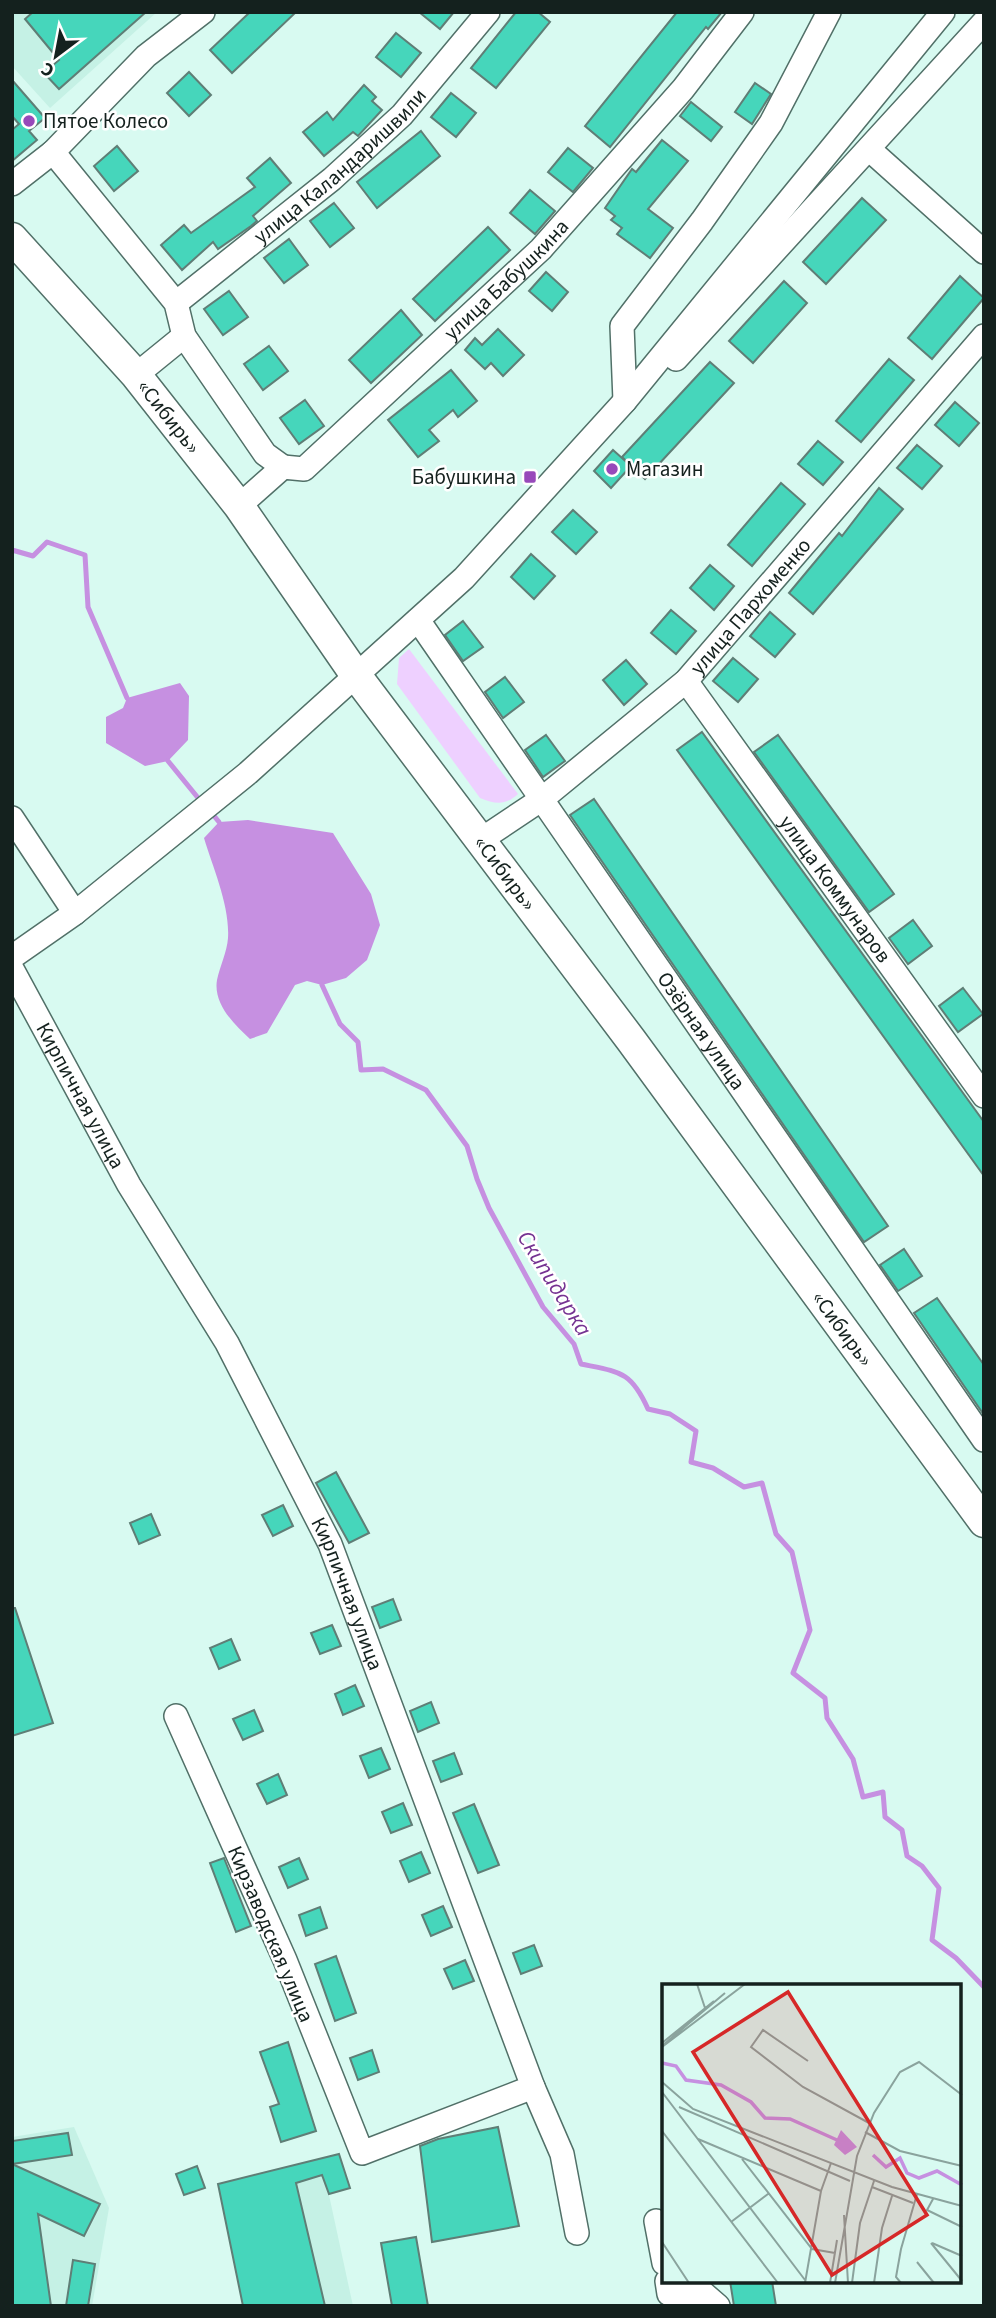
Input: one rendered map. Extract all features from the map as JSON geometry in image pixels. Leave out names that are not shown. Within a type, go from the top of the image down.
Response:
[{"type":"main road","name":"«Сибирь»","points":[[12,238],[136,375],[239,506],[355,674],[482,839],[984,1522]]},
{"type":"street","points":[[12,184],[53,152],[146,56],[203,12]]},
{"type":"street","name":"улица Каландаришвили","points":[[176,303],[332,179],[392,124],[488,12]]},
{"type":"street","name":"улица Бабушкина","points":[[239,506],[284,467],[304,469],[541,249],[683,89],[742,12]]},
{"type":"street","points":[[625,401],[622,326],[771,123],[829,12]]},
{"type":"street","points":[[12,957],[75,913],[215,800],[464,578],[625,401],[943,12]]},
{"type":"street","points":[[573,458],[631,408],[870,150],[984,22]]},
{"type":"street","points":[[870,150],[984,252]]},
{"type":"street","points":[[53,152],[176,303],[184,336],[265,454],[284,467]]},
{"type":"street","points":[[136,375],[184,336]]},
{"type":"street","name":"улица Пархоменко","points":[[482,839],[542,799],[686,681],[984,337]]},
{"type":"street","name":"Озёрная улица","points":[[418,620],[984,1440]]},
{"type":"street","name":"улица Коммунаров","points":[[686,681],[984,1096]]},
{"type":"street","points":[[12,818],[75,913]]},
{"type":"street","name":"Кирпичная улица","points":[[12,969],[129,1185],[227,1343],[330,1544],[533,2087],[562,2154],[577,2233]]},
{"type":"street","name":"Кирзаводская улица","points":[[176,1716],[285,1960],[362,2153],[533,2087]]},
{"type":"street","points":[[656,2221],[662,2257]]},
{"type":"street","points":[[667,2283],[669,2294],[703,2292],[718,2306]]},
{"type":"shaded area","points":[[12,12],[157,12],[50,108],[12,66]]},
{"type":"shaded area","points":[[409,649],[518,794],[509,801],[490,802],[480,798],[397,684],[399,658]]},
{"type":"shaded area","points":[[180,683],[189,696],[188,740],[168,761],[145,766],[106,743],[106,717],[123,708],[127,698]]},
{"type":"shaded area","points":[[248,820],[333,833],[371,894],[380,925],[367,960],[346,978],[322,985],[307,981],[295,985],[267,1033],[250,1039],[231,1020],[218,997],[217,980],[227,943],[228,926],[224,900],[204,838],[219,822]]},
{"type":"shaded area","points":[[74,2127],[109,2208],[92,2306],[12,2306],[12,2137]]},
{"type":"shaded area","points":[[339,2154],[350,2188],[329,2195],[353,2306],[243,2306],[218,2184]]},
{"type":"building","points":[[33,12],[146,12],[59,89],[44,73],[59,60],[25,19]]},
{"type":"building","points":[[250,12],[296,12],[232,73],[210,50]]},
{"type":"building","points":[[419,12],[454,12],[440,29]]},
{"type":"building","points":[[516,12],[538,12],[550,22],[496,88],[471,68]]},
{"type":"building","points":[[677,12],[722,12],[708,29],[706,27],[610,147],[585,126]]},
{"type":"building","points":[[396,33],[421,53],[401,77],[376,57]]},
{"type":"building","points":[[189,72],[211,95],[189,116],[167,93]]},
{"type":"building","name":"Пятое Колесо","points":[[12,80],[45,118],[29,131],[37,140],[12,161],[12,130],[19,124],[12,116]]},
{"type":"building","points":[[755,83],[771,94],[752,124],[735,112]]},
{"type":"building","points":[[364,85],[376,97],[372,101],[382,110],[358,136],[353,132],[324,156],[303,132],[327,112],[333,120]]},
{"type":"building","points":[[451,93],[476,113],[456,137],[431,117]]},
{"type":"building","points":[[691,102],[722,127],[711,141],[680,116]]},
{"type":"building","points":[[421,131],[440,156],[377,208],[357,182]]},
{"type":"building","points":[[662,140],[688,161],[648,209],[673,228],[650,258],[617,234],[622,228],[611,220],[615,216],[605,208],[632,169],[636,172]]},
{"type":"building","points":[[117,146],[138,171],[114,191],[94,166]]},
{"type":"building","points":[[568,148],[593,168],[573,192],[548,172]]},
{"type":"building","points":[[270,158],[291,183],[253,216],[257,221],[251,226],[218,249],[213,242],[182,270],[161,245],[184,225],[191,233],[255,187],[247,178]]},
{"type":"building","points":[[530,190],[555,211],[535,234],[510,213]]},
{"type":"building","points":[[862,198],[886,220],[826,284],[803,262]]},
{"type":"building","points":[[334,203],[354,228],[330,247],[310,221]]},
{"type":"building","points":[[488,227],[510,250],[435,321],[413,299]]},
{"type":"building","points":[[289,239],[308,265],[284,283],[264,258]]},
{"type":"building","points":[[546,272],[568,292],[552,311],[529,291]]},
{"type":"building","points":[[960,276],[984,298],[932,359],[908,338]]},
{"type":"building","points":[[784,281],[807,303],[753,363],[729,341]]},
{"type":"building","points":[[229,291],[248,317],[223,335],[204,309]]},
{"type":"building","points":[[401,310],[422,335],[371,383],[349,360]]},
{"type":"building","points":[[498,329],[524,355],[503,376],[491,363],[485,369],[465,350],[475,338],[482,345]]},
{"type":"building","points":[[269,346],[288,371],[263,390],[244,364]]},
{"type":"building","points":[[889,359],[914,380],[861,442],[836,421]]},
{"type":"building","points":[[710,362],[734,383],[645,479],[622,457]]},
{"type":"building","points":[[451,370],[477,401],[458,417],[453,410],[429,430],[439,441],[418,457],[388,420]]},
{"type":"building","points":[[305,400],[324,426],[299,444],[280,418]]},
{"type":"building","points":[[955,402],[979,423],[959,446],[935,425]]},
{"type":"building","points":[[818,441],[843,462],[823,485],[798,464]]},
{"type":"building","points":[[917,445],[942,466],[922,489],[897,468]]},
{"type":"building","name":"Магазин","points":[[613,450],[631,466],[611,488],[594,471]]},
{"type":"building","points":[[781,483],[805,504],[752,566],[728,545]]},
{"type":"building","points":[[879,488],[903,509],[813,614],[789,593],[839,533],[842,536]]},
{"type":"building","points":[[573,510],[597,532],[576,554],[552,532]]},
{"type":"building","points":[[531,554],[555,576],[534,599],[511,577]]},
{"type":"building","points":[[710,565],[734,586],[714,610],[690,588]]},
{"type":"building","points":[[671,610],[696,631],[676,654],[651,633]]},
{"type":"building","points":[[770,612],[795,634],[775,657],[750,636]]},
{"type":"building","points":[[463,621],[483,647],[463,661],[445,635]]},
{"type":"building","points":[[733,658],[758,679],[738,702],[713,681]]},
{"type":"building","points":[[626,660],[647,684],[624,705],[603,680]]},
{"type":"building","points":[[505,677],[524,702],[503,718],[485,692]]},
{"type":"building","points":[[702,732],[984,1122],[984,1176],[677,750]]},
{"type":"building","points":[[546,735],[565,761],[543,777],[525,750]]},
{"type":"building","points":[[778,735],[894,894],[869,912],[754,752]]},
{"type":"building","points":[[594,799],[888,1226],[864,1242],[570,815]]},
{"type":"building","points":[[913,920],[932,946],[908,964],[889,938]]},
{"type":"building","points":[[963,988],[983,1014],[958,1032],[939,1006]]},
{"type":"building","points":[[904,1249],[922,1276],[898,1291],[880,1265]]},
{"type":"building","points":[[937,1298],[984,1365],[984,1415],[914,1313]]},
{"type":"building","points":[[336,1472],[369,1533],[349,1543],[316,1483]]},
{"type":"building","points":[[283,1505],[293,1526],[273,1536],[262,1515]]},
{"type":"building","points":[[151,1514],[160,1535],[139,1544],[130,1523]]},
{"type":"building","points":[[393,1599],[401,1620],[380,1628],[372,1607]]},
{"type":"building","points":[[12,1608],[15,1608],[53,1723],[12,1736]]},
{"type":"building","points":[[332,1625],[341,1646],[320,1654],[311,1633]]},
{"type":"building","points":[[231,1639],[240,1660],[219,1669],[210,1648]]},
{"type":"building","points":[[355,1685],[364,1706],[343,1715],[335,1694]]},
{"type":"building","points":[[431,1702],[439,1723],[418,1732],[410,1711]]},
{"type":"building","points":[[254,1710],[263,1731],[243,1740],[233,1719]]},
{"type":"building","points":[[381,1748],[390,1769],[369,1778],[360,1756]]},
{"type":"building","points":[[454,1753],[462,1774],[441,1782],[433,1761]]},
{"type":"building","points":[[278,1774],[287,1795],[267,1804],[257,1784]]},
{"type":"building","points":[[403,1803],[412,1825],[391,1833],[382,1812]]},
{"type":"building","points":[[474,1804],[499,1865],[478,1873],[453,1813]]},
{"type":"building","points":[[421,1852],[430,1873],[409,1882],[400,1861]]},
{"type":"building","points":[[224,1858],[251,1926],[236,1932],[210,1863]]},
{"type":"building","points":[[299,1858],[308,1879],[288,1888],[279,1867]]},
{"type":"building","points":[[443,1906],[452,1927],[431,1936],[422,1915]]},
{"type":"building","points":[[320,1907],[327,1928],[306,1936],[299,1915]]},
{"type":"building","points":[[534,1945],[542,1966],[521,1974],[513,1953]]},
{"type":"building","points":[[336,1956],[356,2013],[335,2021],[315,1964]]},
{"type":"building","points":[[465,1960],[474,1981],[453,1989],[444,1969]]},
{"type":"building","points":[[288,2042],[316,2131],[281,2142],[270,2107],[279,2104],[260,2052]]},
{"type":"building","points":[[372,2050],[379,2072],[358,2080],[350,2058]]},
{"type":"building","points":[[498,2127],[519,2226],[432,2242],[420,2146],[438,2139]]},
{"type":"building","points":[[68,2133],[72,2155],[12,2164],[12,2141]]},
{"type":"building","points":[[339,2154],[350,2188],[329,2194],[322,2175],[296,2183],[325,2306],[243,2306],[218,2184]]},
{"type":"building","points":[[12,2164],[100,2204],[84,2236],[38,2214],[51,2306],[12,2306]]},
{"type":"building","points":[[197,2166],[205,2188],[184,2195],[176,2174]]},
{"type":"building","points":[[416,2237],[428,2306],[392,2306],[381,2243]]},
{"type":"building","points":[[73,2260],[95,2264],[88,2306],[66,2306]]},
{"type":"building","points":[[730,2283],[772,2283],[776,2306],[734,2306]]},
{"type":"waterway","name":"Скипидарка","points":[[12,550],[33,556],[47,542],[85,555],[88,607],[127,698]]},
{"type":"waterway","name":"Скипидарка","points":[[168,761],[203,804]]},
{"type":"waterway","name":"Скипидарка","points":[[210,811],[219,822]]},
{"type":"waterway","name":"Скипидарка","points":[[322,985],[340,1024],[358,1042],[361,1070],[383,1069],[426,1090],[467,1146],[489,1208],[543,1307],[574,1344],[581,1364],[623,1375],[636,1387],[648,1409],[670,1414],[696,1431],[691,1462],[713,1468],[744,1487],[762,1483],[776,1534],[792,1552],[810,1630],[793,1673],[825,1698],[827,1718],[853,1759],[863,1797],[883,1792],[885,1817],[902,1830],[907,1856],[922,1866],[939,1888],[932,1940],[956,1958],[984,1987]]},
{"type":"place","name":"Пятое Колесо","points":[[29,121]]},
{"type":"place","name":"Магазин","points":[[612,469]]},
{"type":"place","name":"Бабушкина","points":[[530,477]]}]
